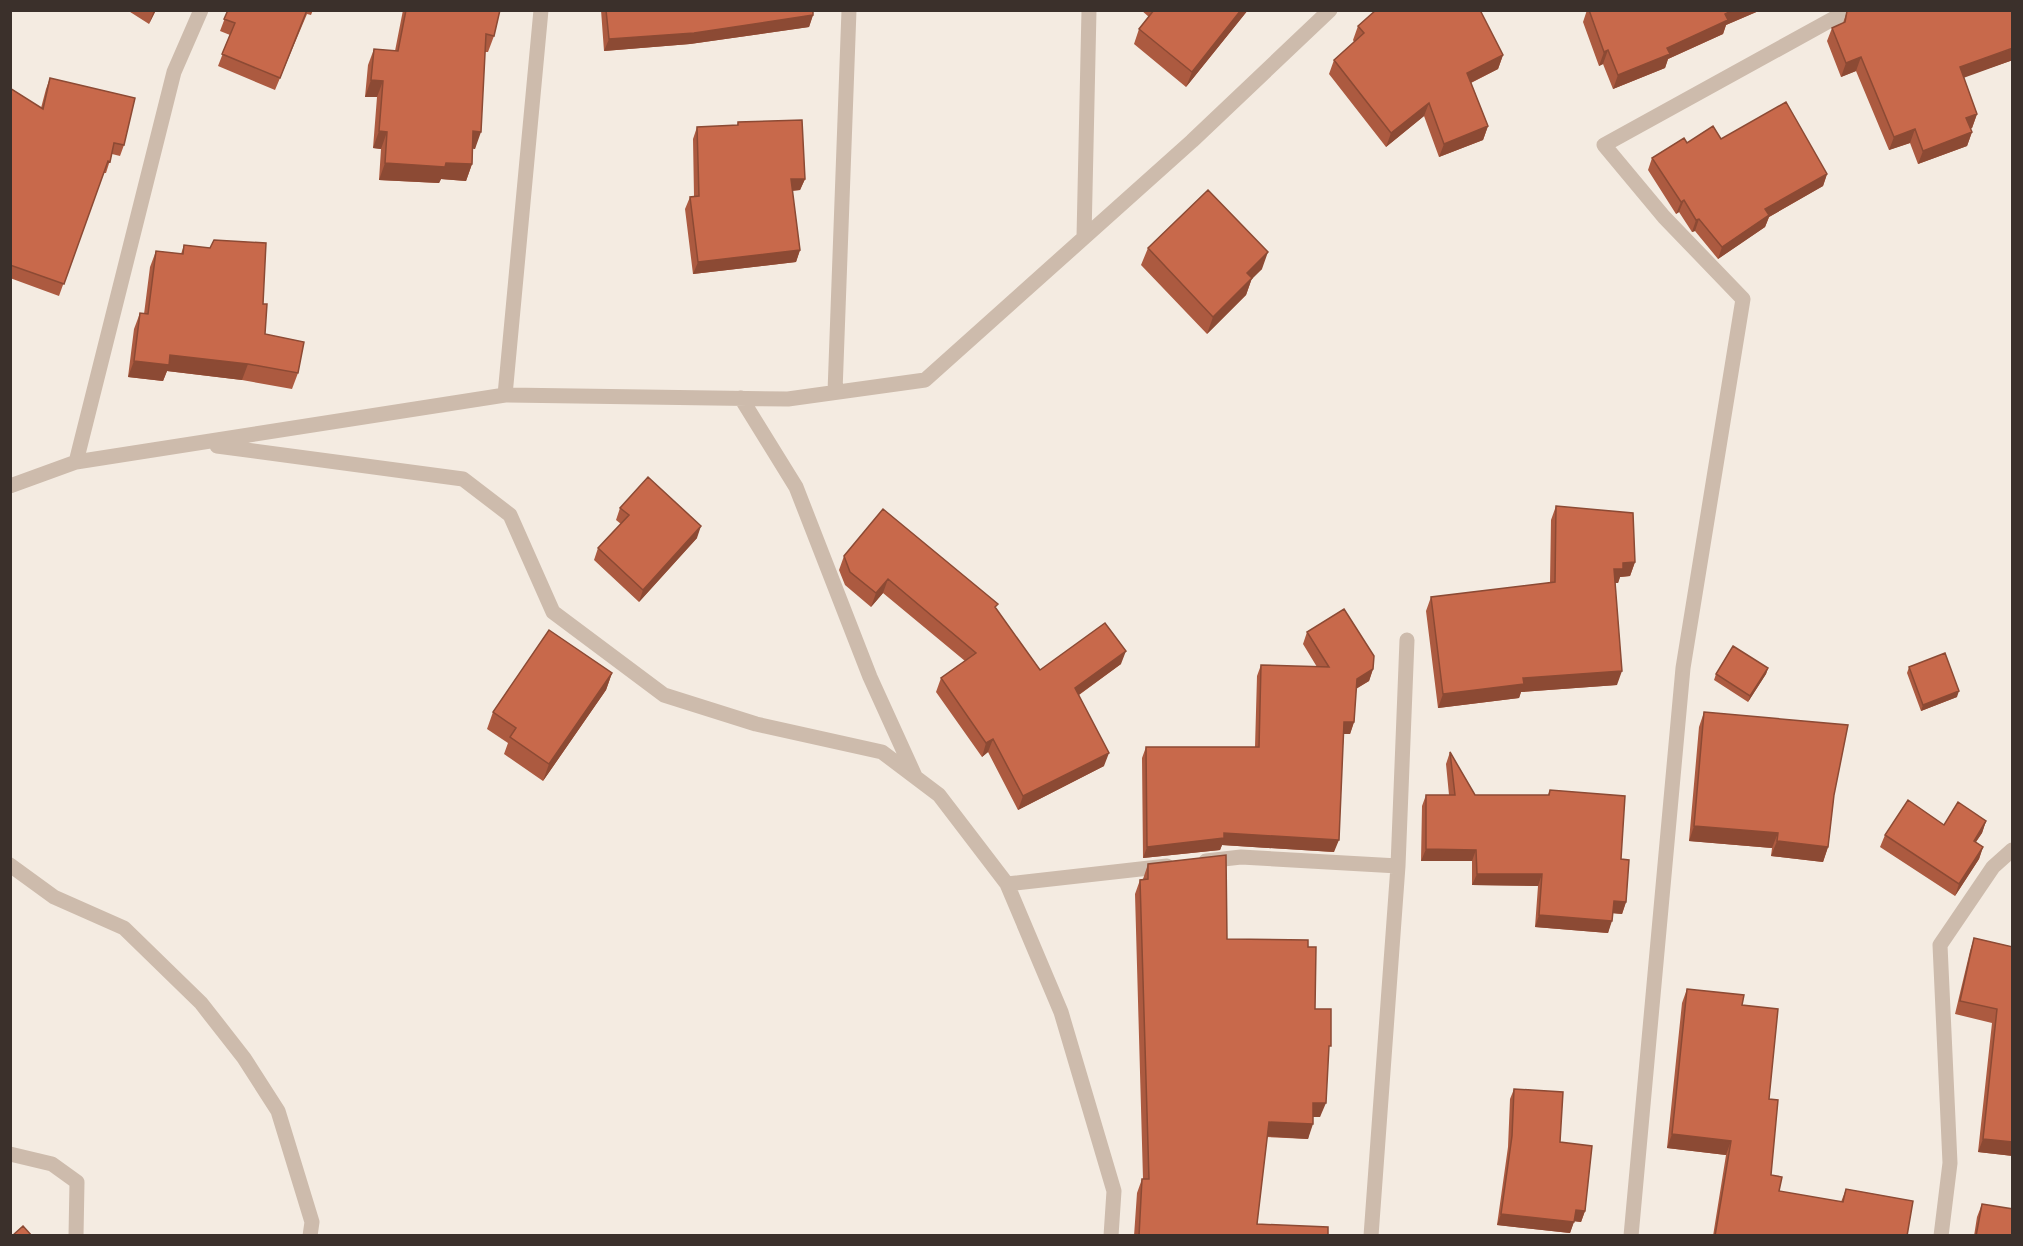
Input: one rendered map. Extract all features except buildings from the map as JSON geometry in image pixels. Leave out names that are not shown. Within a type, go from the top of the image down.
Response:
[{"type":"street","points":[[76,462],[174,72],[201,10]]},
{"type":"street","points":[[506,395],[541,10]]},
{"type":"street","points":[[835,392],[849,10]]},
{"type":"street","points":[[1084,237],[1089,10]]},
{"type":"street","points":[[10,486],[76,462],[506,395],[788,399],[925,380],[1192,141],[1330,10]]},
{"type":"street","points":[[1631,1236],[1683,668],[1743,299],[1664,217],[1604,145],[1849,10]]},
{"type":"street","points":[[741,398],[796,487],[870,677],[916,778]]},
{"type":"street","points":[[200,443],[463,479],[510,515],[553,612],[664,695],[756,724],[882,752],[939,795],[1007,884],[1061,1012],[1114,1191],[1111,1236]]},
{"type":"street","points":[[1371,1236],[1398,866],[1407,640]]},
{"type":"street","points":[[1941,1236],[1950,1162],[1940,945],[1993,867],[2013,850]]},
{"type":"street","points":[[1007,884],[1241,858],[1398,866]]},
{"type":"street","points":[[10,865],[54,897],[124,928],[201,1003],[244,1058],[278,1111],[312,1221],[310,1236]]},
{"type":"street","points":[[10,1154],[52,1164],[77,1182],[76,1236]]}]
